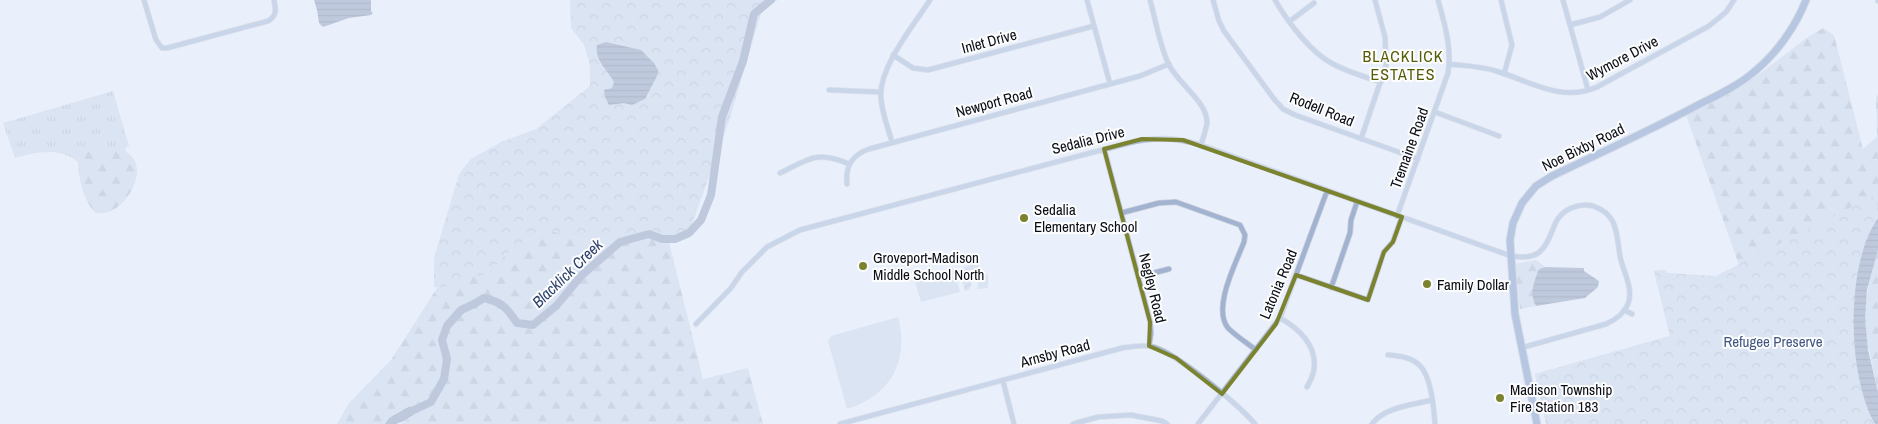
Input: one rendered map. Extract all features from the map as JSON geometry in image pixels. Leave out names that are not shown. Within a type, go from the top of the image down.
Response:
[{"type":"street","points":[[144,0],[156,40],[162,48],[194,42],[268,21],[275,14],[274,0]]},
{"type":"street","points":[[892,142],[880,92],[885,71],[930,0]]},
{"type":"street","points":[[1087,0],[1110,84]]},
{"type":"street","points":[[1150,0],[1169,64],[1177,78],[1199,101],[1206,114],[1207,124],[1201,145]]},
{"type":"street","name":"Rodell Road","points":[[1213,0],[1224,32],[1278,104],[1295,115],[1418,159]]},
{"type":"street","points":[[1275,0],[1311,48],[1325,60],[1340,68],[1381,82]]},
{"type":"street","points":[[1361,138],[1386,65],[1386,44],[1376,0]]},
{"type":"street","name":"Tremaine Road","points":[[1331,288],[1368,300],[1384,252],[1393,242],[1418,159],[1445,82],[1449,64],[1448,38],[1438,0]]},
{"type":"street","points":[[1501,0],[1512,45],[1504,74]]},
{"type":"street","points":[[1563,0],[1588,90]]},
{"type":"street","points":[[1570,25],[1600,16],[1630,0]]},
{"type":"street","name":"Wymore Drive","points":[[1449,64],[1478,67],[1558,92],[1573,93],[1588,90],[1709,26],[1726,12],[1734,0]]},
{"type":"street","name":"Noe Bixby Road","points":[[1537,424],[1515,314],[1511,235],[1516,214],[1524,199],[1536,186],[1552,176],[1668,121],[1743,80],[1763,64],[1779,46],[1795,23],[1806,0]]},
{"type":"street","points":[[1290,20],[1314,2]]},
{"type":"street","name":"Inlet Drive","points":[[893,56],[913,68],[928,70],[1094,26]]},
{"type":"street","name":"Newport Road","points":[[849,164],[860,153],[892,142],[1110,84],[1148,73],[1169,64]]},
{"type":"street","points":[[829,90],[880,92]]},
{"type":"street","points":[[1435,112],[1499,136]]},
{"type":"street","name":"Sedalia Drive","points":[[696,324],[731,288],[742,272],[768,247],[800,230],[1104,149],[1142,140],[1163,138],[1183,140],[1201,145],[1512,256]]},
{"type":"street","name":"Negley Road","points":[[1104,149],[1151,328],[1149,346]]},
{"type":"street","points":[[780,173],[818,156],[833,158],[849,164],[847,184]]},
{"type":"street","name":"Latonia Road","points":[[1198,424],[1280,318],[1327,191]]},
{"type":"street","points":[[1121,213],[1159,203],[1176,202],[1237,223],[1244,231],[1244,242],[1223,298],[1222,314],[1228,327],[1256,350]]},
{"type":"street","points":[[1296,275],[1331,288],[1350,233],[1351,220],[1357,202]]},
{"type":"street","points":[[1512,256],[1531,256],[1540,252],[1547,245],[1555,222],[1568,209],[1582,205],[1600,208],[1613,221],[1617,234],[1620,259],[1629,288],[1628,304],[1616,319],[1599,327],[1521,348]]},
{"type":"street","points":[[1244,231],[1249,228]]},
{"type":"street","points":[[1138,277],[1169,269]]},
{"type":"street","points":[[1624,310],[1632,314]]},
{"type":"street","points":[[1280,318],[1302,334],[1311,349],[1314,368],[1307,387]]},
{"type":"street","name":"Arnsby Road","points":[[840,424],[1122,348],[1149,346],[1163,350],[1176,358],[1244,412],[1255,424]]},
{"type":"street","points":[[1388,355],[1410,359],[1421,366],[1432,400],[1435,424]]},
{"type":"street","points":[[1002,380],[1014,424]]},
{"type":"street","points":[[1372,424],[1382,415],[1394,410],[1432,400]]},
{"type":"street","points":[[1073,424],[1098,418],[1130,415],[1162,421],[1167,424]]},
{"type":"highlighted area","points":[[1142,139],[1183,140],[1402,217],[1393,242],[1384,252],[1368,300],[1296,275],[1276,324],[1222,394],[1176,358],[1149,346],[1150,322],[1104,149]]},
{"type":"green space","points":[[570,0],[778,0],[762,10],[730,118],[689,233],[594,243],[545,229],[505,255],[493,269],[485,274],[451,283],[444,288],[434,287],[434,258],[459,174],[471,159],[501,142],[536,129],[590,86],[590,65],[584,45],[571,28]]},
{"type":"green space","points":[[1823,28],[1834,35],[1863,149],[1877,137],[1876,97],[1878,95],[1878,218],[1546,424],[1535,374],[1670,336],[1654,271],[1665,270],[1667,273],[1716,277],[1739,265],[1686,115],[1762,72]]},
{"type":"green space","points":[[113,91],[129,146],[125,148],[127,153],[121,150],[87,150],[78,157],[78,162],[63,154],[47,152],[15,158],[3,123]]},
{"type":"green space","points":[[87,150],[121,150],[130,155],[135,162],[137,171],[132,190],[119,206],[109,212],[96,213],[84,194],[79,176],[78,160],[79,154]]},
{"type":"green space","name":"Refugee Preserve","points":[[1875,195],[1878,208],[1878,236],[1855,308],[1878,424],[1546,424],[1535,374],[1670,336],[1654,271],[1665,270],[1667,273],[1716,276]]},
{"type":"green space","points":[[545,229],[594,243],[689,233],[688,236],[669,242],[703,379],[748,368],[763,424],[400,424],[416,412],[410,406],[389,418],[385,424],[337,424],[349,403],[391,360],[437,288],[444,288],[451,283],[493,269],[505,255]]},
{"type":"green space","points":[[1878,250],[1878,392],[1865,328],[1865,310],[1871,275]]},
{"type":"green space","points":[[1536,260],[1545,267],[1539,269],[1533,300],[1536,306],[1520,309],[1515,264]]},
{"type":"green space","points":[[978,263],[979,267],[969,290],[965,291],[959,269]]},
{"type":"green space","points":[[953,268],[960,292],[921,302],[914,279]]},
{"type":"green space","points":[[982,273],[988,275],[988,288],[977,289],[978,282]]},
{"type":"green space","points":[[898,317],[901,348],[893,375],[875,395],[847,409],[828,341],[831,336]]},
{"type":"shaded area","points":[[314,0],[371,0],[371,11],[373,13],[371,15],[349,18],[323,27],[319,23]]},
{"type":"shaded area","points":[[606,42],[641,50],[654,63],[658,74],[645,99],[632,105],[624,103],[609,105],[604,90],[612,88],[614,82],[599,60],[597,50],[597,45]]},
{"type":"shaded area","points":[[1878,218],[1878,250],[1867,290],[1865,319],[1868,350],[1878,392],[1878,424],[1875,424],[1866,403],[1859,378],[1855,350],[1854,320],[1855,291],[1860,263],[1867,238]]},
{"type":"shaded area","points":[[1545,267],[1584,268],[1584,271],[1599,281],[1598,287],[1585,298],[1536,306],[1533,297],[1534,283],[1539,269]]},
{"type":"shaded area","points":[[410,406],[416,412],[409,418],[398,423],[385,424],[389,418]]},
{"type":"waterway","name":"Blacklick Creek","points":[[390,424],[401,416],[431,402],[444,379],[447,359],[442,340],[447,326],[461,310],[484,298],[504,306],[517,323],[533,325],[556,306],[582,275],[620,242],[649,234],[662,239],[675,239],[689,233],[701,220],[711,195],[722,117],[743,61],[754,14],[771,0]]},
{"type":"place","name":"Sedalia Elementary School","points":[[1024,218]]},
{"type":"place","name":"Groveport-Madison Middle School North","points":[[863,266]]},
{"type":"place","name":"Family Dollar","points":[[1427,284]]},
{"type":"place","name":"Madison Township Fire Station 183","points":[[1500,398]]},
{"type":"district","name":"BLACKLICK ESTATES","points":[[1403,65]]}]
